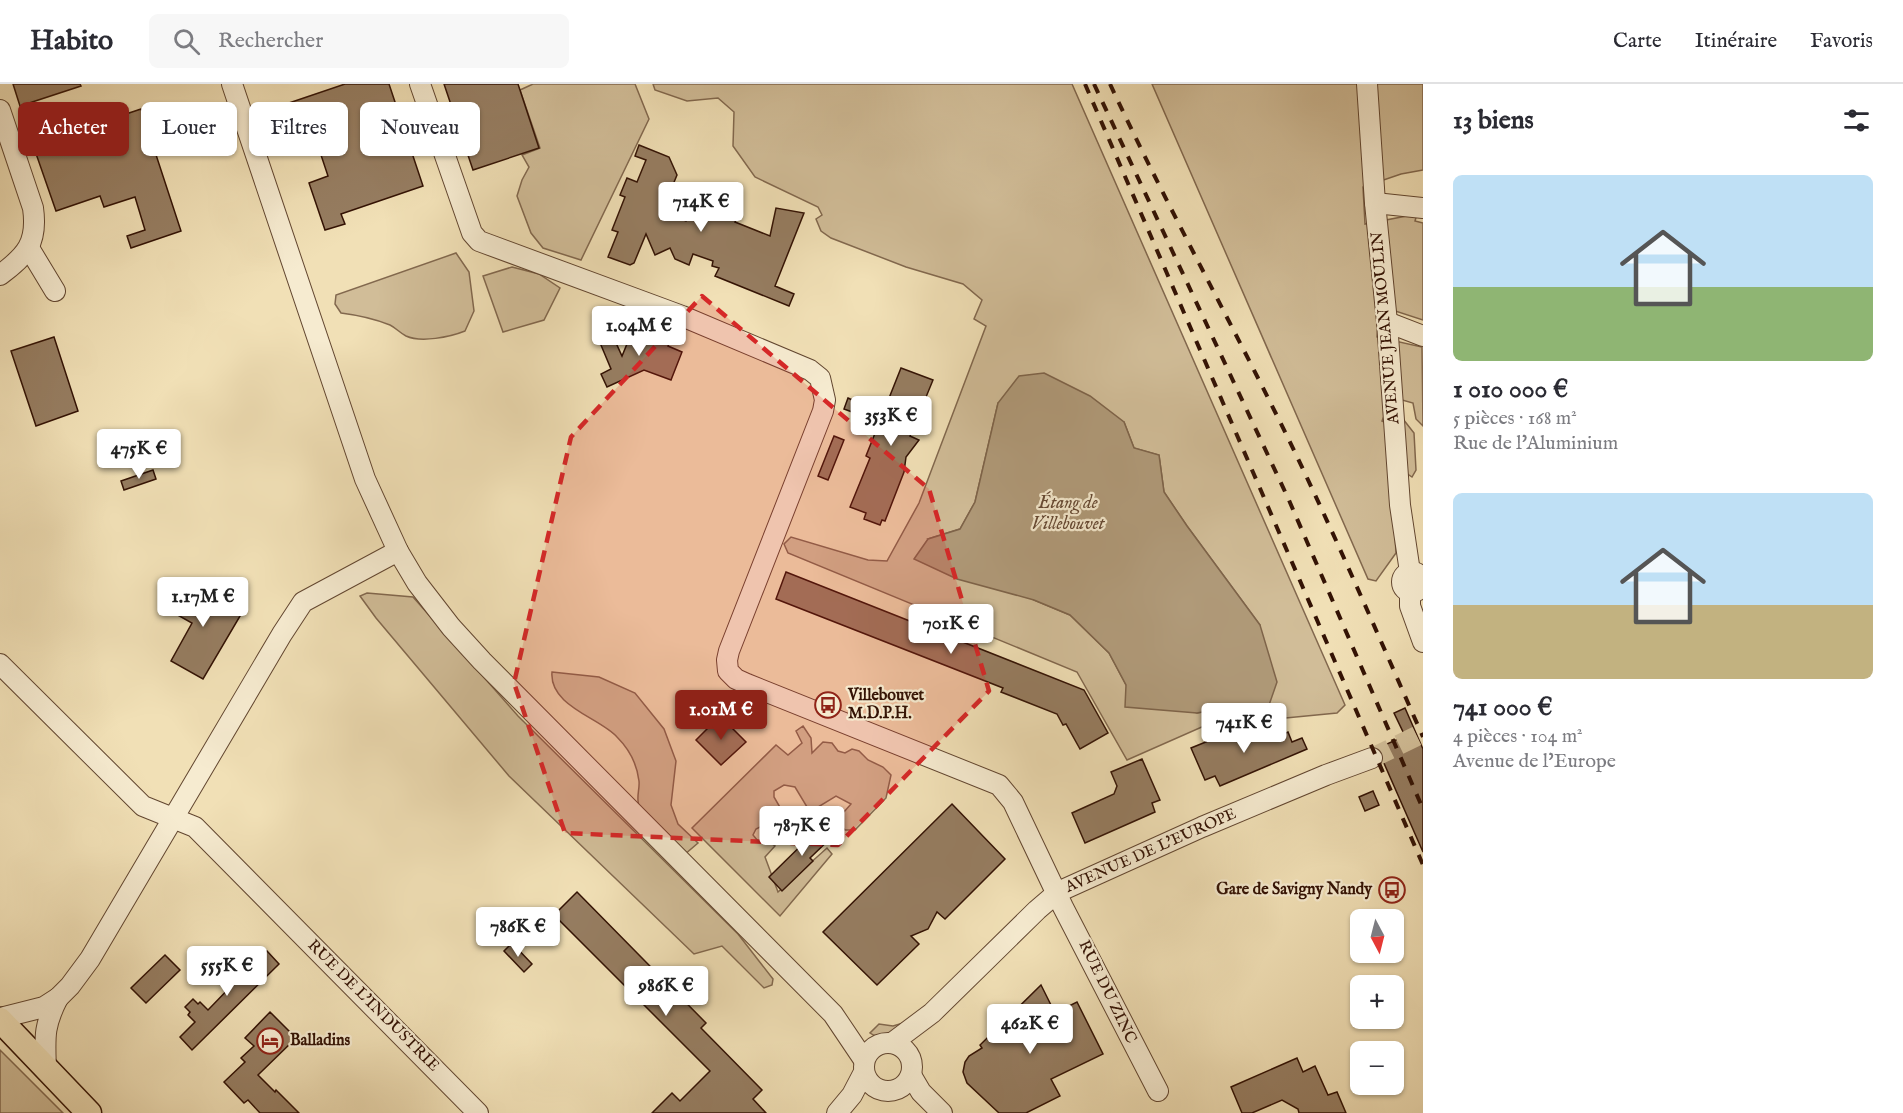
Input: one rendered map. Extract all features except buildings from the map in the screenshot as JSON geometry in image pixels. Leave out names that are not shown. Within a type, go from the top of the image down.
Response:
[{"type":"main road","points":[[0,1019],[89,1113]]},
{"type":"street","points":[[232,84],[364,479],[398,551],[434,606],[482,661],[833,1014],[864,1066],[870,1084],[890,1090],[919,1105],[926,1113]]},
{"type":"street","name":"RUE DU ZINC","points":[[420,84],[472,233],[479,241],[682,316],[810,370],[820,378],[824,387],[823,411],[729,651],[728,671],[736,679],[747,684],[999,785],[1013,802],[1158,1091]]},
{"type":"street","name":"AVENUE JEAN MOULIN","points":[[1367,84],[1400,505],[1416,581],[1410,606],[1423,642]]},
{"type":"street","points":[[0,110],[33,208],[34,233],[29,248],[20,260],[0,275]]},
{"type":"street","points":[[1375,204],[1423,208]]},
{"type":"street","points":[[29,248],[55,291]]},
{"type":"street","points":[[1387,322],[1423,336]]},
{"type":"street","points":[[0,1019],[44,1007],[58,998],[90,959],[303,602],[398,551]]},
{"type":"street","name":"RUE DE L'INDUSTRIE","points":[[0,664],[143,806],[195,827],[478,1113]]},
{"type":"street","name":"AVENUE DE L'EUROPE","points":[[886,1043],[932,1012],[1058,892],[1202,827],[1372,758]]},
{"type":"street","points":[[46,1070],[47,1018],[58,998]]},
{"type":"street","name":"AVENUE DE L'EUROPE","points":[[912,1070],[920,1031],[932,1012]]},
{"type":"street","points":[[833,1014],[886,1043],[905,1049],[910,1056],[912,1070],[921,1092],[942,1113]]},
{"type":"street","points":[[837,1113],[852,1095],[867,1054],[886,1043]]},
{"type":"street","points":[[848,1113],[861,1102],[903,1086],[912,1070]]},
{"type":"highlighted area","points":[[702,296],[929,489],[989,691],[838,845],[565,833],[514,683],[571,437]]},
{"type":"shaded area","points":[[533,84],[635,84],[649,119],[581,260],[543,248],[531,233],[517,196],[529,167],[522,155],[540,148],[520,90]]},
{"type":"shaded area","points":[[653,84],[1072,84],[1345,705],[1337,713],[1204,726],[1127,760],[1077,672],[788,553],[784,544],[791,537],[868,560],[887,561],[919,503],[986,326],[974,319],[982,300],[963,284],[906,267],[831,238],[821,231],[816,219],[822,215],[818,207],[755,177],[733,146],[734,112],[718,98],[687,101],[655,90]],"holes":[[[998,403],[1124,422],[1134,448],[1159,455],[1164,492],[1260,625],[1240,705],[1197,713],[1126,685],[1109,653],[1070,615],[1034,600],[928,539],[960,529],[975,502]]]},
{"type":"shaded area","points":[[1152,84],[1423,84],[1423,170],[1401,174],[1363,187],[1365,224],[1417,214],[1415,221],[1423,223],[1423,320],[1380,306],[1377,337],[1422,347],[1423,426],[1416,419],[1413,403],[1388,396],[1387,408],[1382,421],[1391,425],[1403,419],[1414,433],[1416,470],[1412,477],[1391,463],[1396,553],[1376,581],[1368,579]]},
{"type":"shaded area","points":[[456,253],[469,272],[474,311],[465,331],[436,338],[412,338],[384,323],[341,313],[335,304],[336,295]]},
{"type":"shaded area","points":[[512,267],[539,274],[560,288],[544,320],[503,332],[483,276]]},
{"type":"shaded area","points":[[367,593],[413,597],[518,716],[738,934],[773,979],[772,985],[764,988],[722,946],[694,954],[509,776],[376,618],[360,596]]},
{"type":"shaded area","points":[[552,672],[599,677],[635,693],[664,729],[676,761],[671,805],[678,824],[698,843],[684,855],[640,808],[638,775],[632,757],[625,747],[609,730],[577,710],[558,694],[553,684]]},
{"type":"shaded area","points":[[803,726],[811,738],[812,753],[823,742],[832,743],[838,751],[845,753],[852,749],[859,751],[891,775],[886,798],[855,830],[845,830],[836,821],[851,804],[836,796],[810,812],[795,787],[784,785],[774,791],[774,797],[785,816],[776,826],[769,829],[762,826],[756,829],[753,835],[758,841],[769,842],[775,846],[765,857],[778,892],[827,848],[832,854],[780,916],[692,828],[776,745],[788,755],[802,743],[796,731]]},
{"type":"shaded area","points":[[910,1021],[896,1033],[887,1037],[870,1033],[879,1024],[893,1026]]},
{"type":"shaded area","points":[[0,1050],[63,1113],[0,1113]]},
{"type":"water","name":"Étang de Villebouvet","points":[[1044,373],[1090,396],[1124,422],[1134,448],[1159,455],[1164,492],[1260,625],[1277,682],[1268,708],[1240,705],[1197,713],[1125,707],[1126,685],[1109,653],[1070,615],[1034,600],[957,579],[914,559],[928,539],[960,529],[975,502],[998,403],[1019,376]]},
{"type":"tunnel","points":[[1372,758],[1423,733]]},
{"type":"railway","points":[[1085,84],[1423,865]]},
{"type":"railway","points":[[1094,84],[1288,498],[1423,809]]},
{"type":"railway","points":[[1110,84],[1288,438],[1423,737]]},
{"type":"place","name":"Villebouvet M.D.P.H.","points":[[828,705]]},
{"type":"place","name":"Gare de Savigny Nandy","points":[[1392,890]]},
{"type":"place","name":"Balladins","points":[[270,1041]]}]
